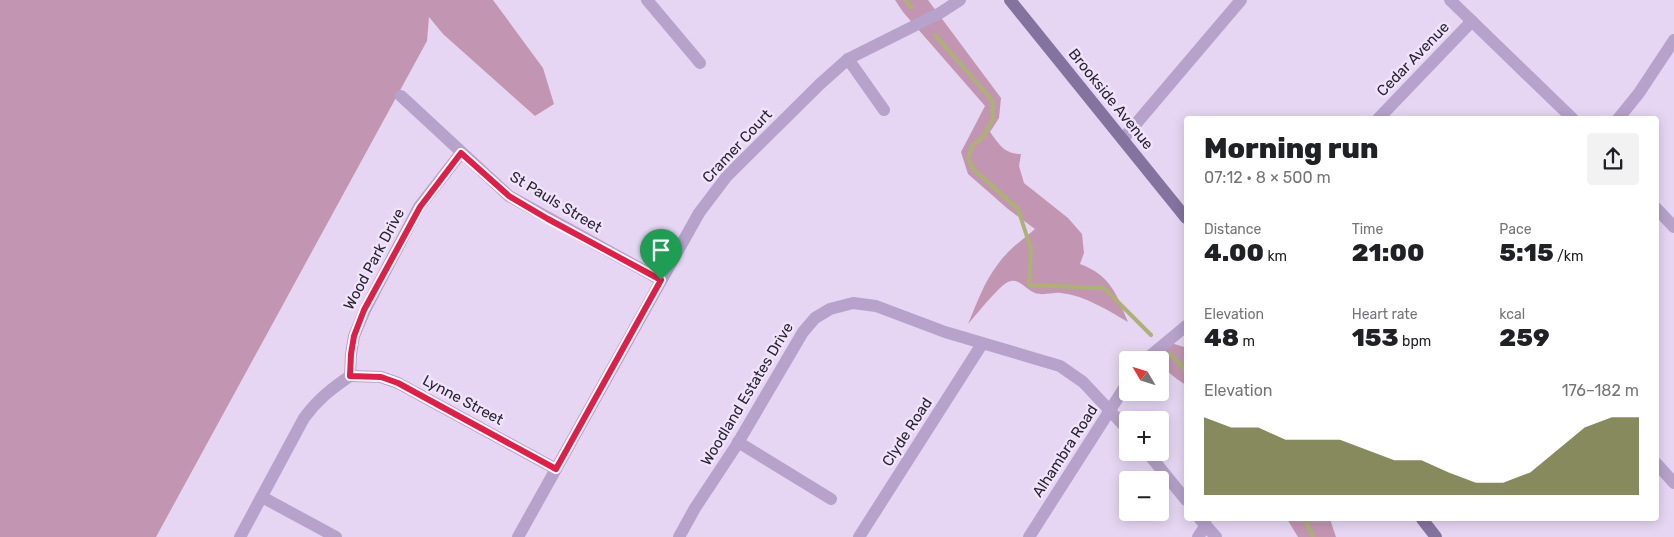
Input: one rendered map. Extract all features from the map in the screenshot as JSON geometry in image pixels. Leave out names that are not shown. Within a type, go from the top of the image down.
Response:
[{"type":"main road","name":"Brookside Avenue","points":[[1010,0],[1184,215]]},
{"type":"main road","points":[[1424,521],[1436,537]]},
{"type":"street","points":[[647,0],[700,63]]},
{"type":"street","name":"Cramer Court","points":[[518,537],[661,280],[700,213],[727,176],[848,59],[940,13],[960,0]]},
{"type":"street","points":[[1123,139],[1241,0]]},
{"type":"street","points":[[1450,0],[1570,116]]},
{"type":"street","name":"Cedar Avenue","points":[[1381,116],[1472,21]]},
{"type":"street","points":[[1621,116],[1639,94],[1674,40]]},
{"type":"street","points":[[848,59],[884,110]]},
{"type":"street","name":"St Pauls Street","points":[[401,96],[509,196],[661,280]]},
{"type":"street","name":"Wood Park Drive","points":[[350,376],[354,336],[364,310],[420,207],[461,153]]},
{"type":"street","points":[[1659,211],[1674,227]]},
{"type":"street","name":"Woodland Estates Drive","points":[[679,537],[803,332],[815,318],[830,309],[853,303],[876,306],[982,344],[1060,366],[1083,382],[1119,420]]},
{"type":"street","points":[[1156,351],[1184,328]]},
{"type":"street","name":"Clyde Road","points":[[859,537],[982,344]]},
{"type":"street","points":[[240,537],[304,418],[315,403],[327,392],[350,376]]},
{"type":"street","name":"Lynne Street","points":[[350,376],[381,377],[398,383],[556,469]]},
{"type":"street","name":"Alhambra Road","points":[[1029,537],[1119,396]]},
{"type":"street","points":[[738,442],[831,499]]},
{"type":"street","points":[[1154,461],[1184,498]]},
{"type":"street","points":[[1659,466],[1674,483]]},
{"type":"street","points":[[262,497],[336,537]]},
{"type":"street","points":[[1198,537],[1203,522]]},
{"type":"street","points":[[1203,522],[1216,537]]},
{"type":"shaded area","points":[[0,0],[493,0],[543,68],[554,104],[535,116],[443,34],[429,17],[427,41],[156,537],[0,537]]},
{"type":"shaded area","points":[[895,0],[928,0],[1001,98],[999,118],[990,132],[1006,150],[1015,154],[1021,154],[1019,166],[1024,183],[1068,218],[1082,234],[1084,253],[1080,264],[1106,280],[1116,294],[1128,322],[1079,297],[1061,293],[1038,294],[1019,282],[1012,281],[999,289],[968,324],[993,271],[1011,250],[1035,229],[1008,209],[968,174],[961,152],[985,106],[903,12]]},
{"type":"shaded area","points":[[1171,343],[1184,347],[1184,384],[1169,372],[1169,351],[1163,351]]},
{"type":"shaded area","points":[[1288,521],[1331,521],[1336,537],[1298,537]]},
{"type":"waterway","points":[[906,0],[911,7]]},
{"type":"waterway","points":[[935,35],[992,100],[993,119],[983,137],[972,146],[968,158],[973,169],[1018,209],[1031,249],[1029,285],[1104,288],[1151,335]]},
{"type":"waterway","points":[[1170,354],[1184,368]]},
{"type":"waterway","points":[[1306,521],[1313,537]]},
{"type":"route","points":[[461,153],[509,196],[661,280],[556,469],[398,383],[381,377],[350,376],[354,336],[364,310],[420,207],[461,153]]}]
